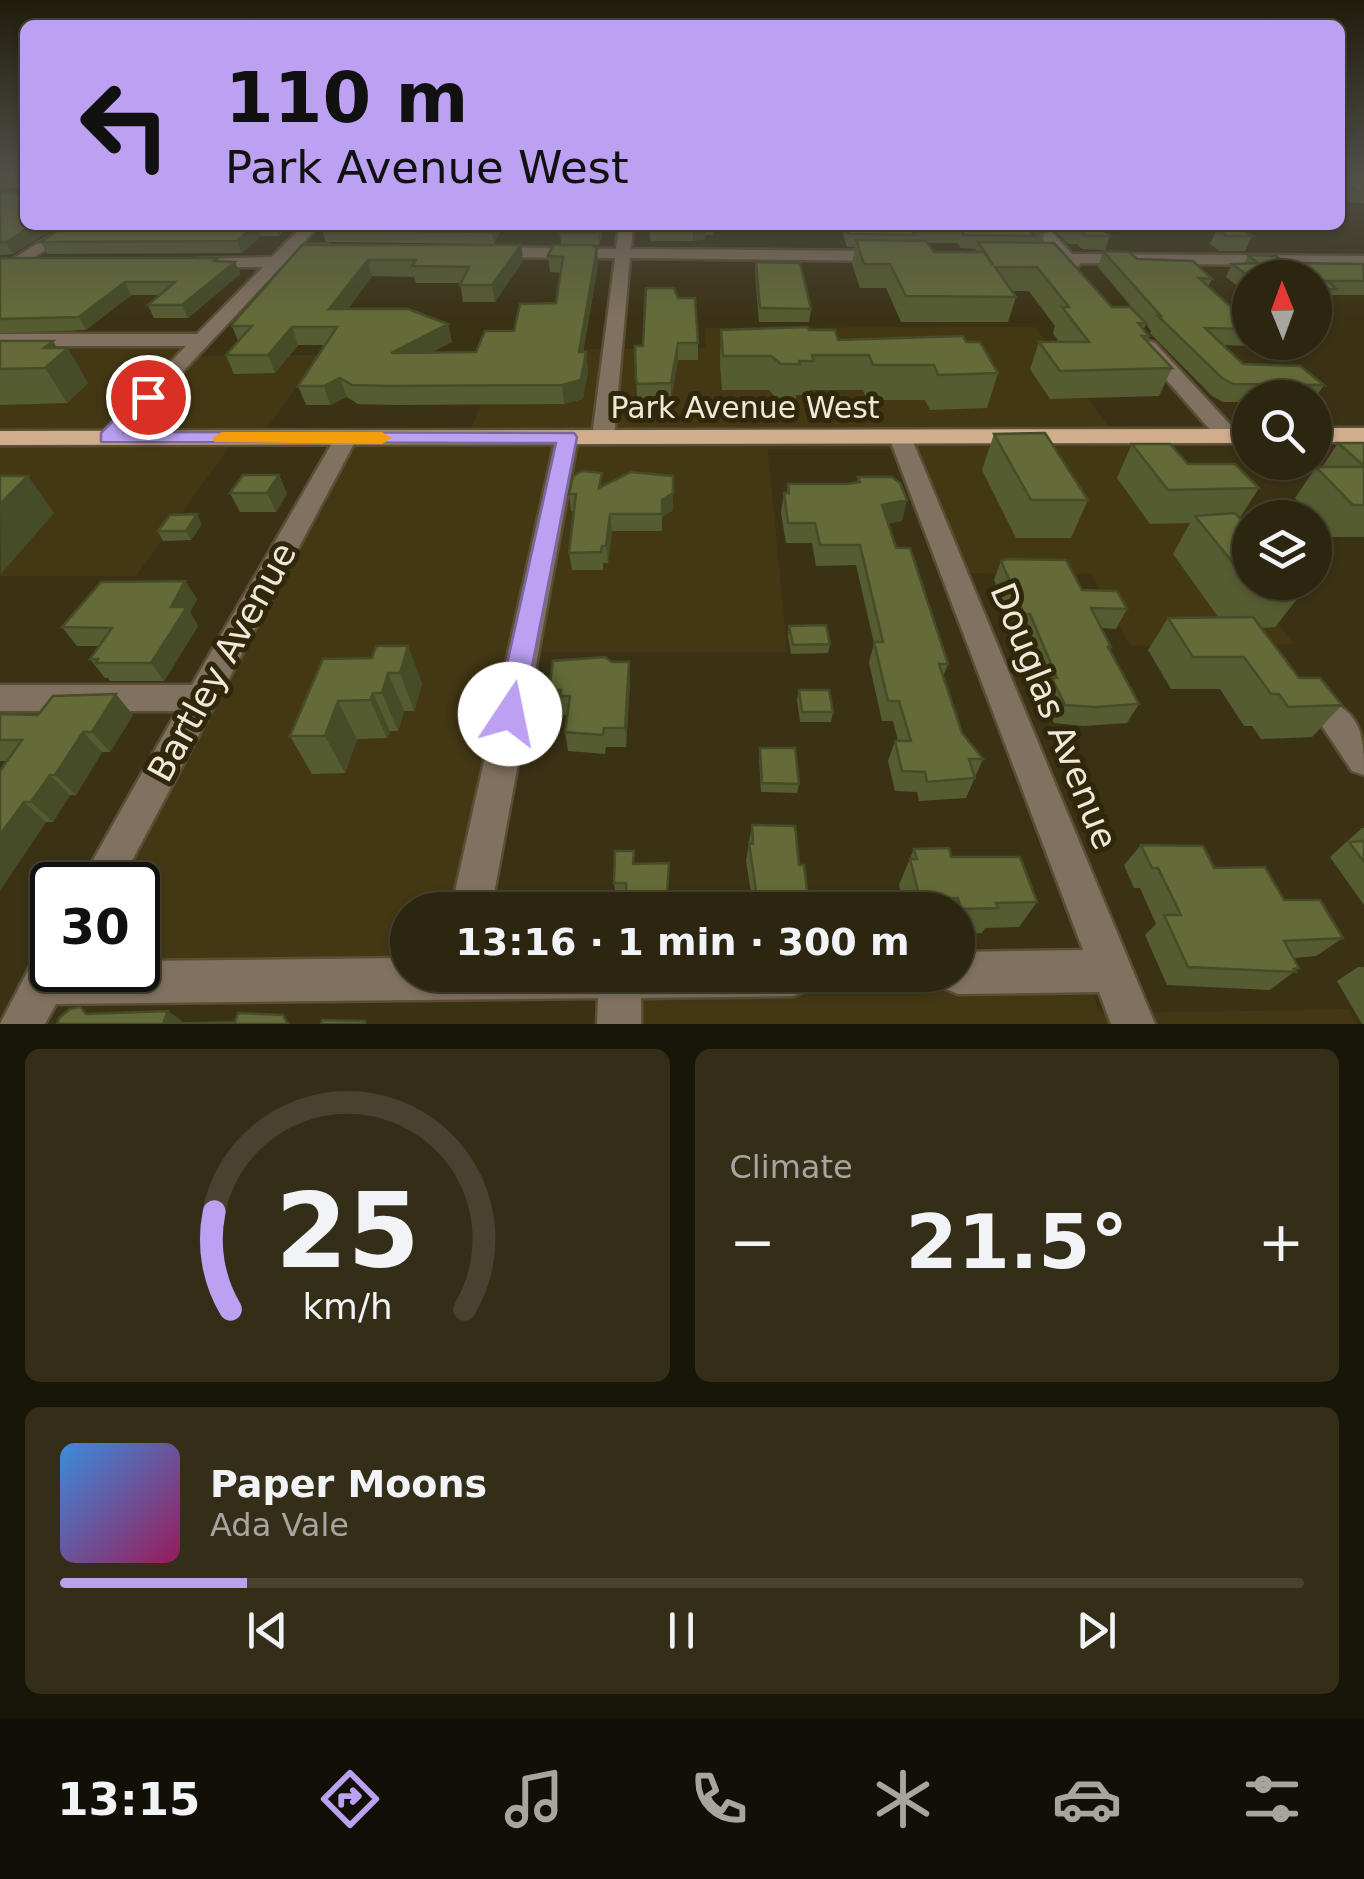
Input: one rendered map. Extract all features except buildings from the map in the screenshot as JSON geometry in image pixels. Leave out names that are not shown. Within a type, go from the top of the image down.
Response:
[{"type":"main road","points":[[1332,436],[1364,435]]},
{"type":"main road","name":"Park Avenue West","points":[[0,438],[1232,436]]},
{"type":"street","points":[[0,274],[9,263],[68,230]]},
{"type":"street","points":[[108,438],[307,230]]},
{"type":"street","points":[[603,437],[625,230]]},
{"type":"street","points":[[1042,230],[1085,277]]},
{"type":"street","points":[[177,262],[344,250]]},
{"type":"street","points":[[476,252],[892,256]]},
{"type":"street","points":[[1010,258],[1364,261]]},
{"type":"street","points":[[9,263],[52,263]]},
{"type":"street","points":[[1138,336],[1232,429]]},
{"type":"street","points":[[0,340],[202,340]]},
{"type":"street","points":[[475,892],[567,437]]},
{"type":"street","name":"Douglas Avenue","points":[[900,437],[1133,1024]]},
{"type":"street","name":"Bartley Avenue","points":[[111,862],[346,438]]},
{"type":"street","points":[[0,698],[202,698]]},
{"type":"street","points":[[1332,717],[1364,760]]},
{"type":"street","points":[[975,973],[1112,972]]},
{"type":"street","points":[[160,976],[390,977]]},
{"type":"street","points":[[21,1024],[39,992]]},
{"type":"street","points":[[619,1024],[620,992]]},
{"type":"shaded area","points":[[122,267],[155,267],[63,342],[204,344],[194,356],[320,355],[259,439],[235,439],[136,576],[0,576],[0,343],[17,343]]},
{"type":"shaded area","points":[[1035,327],[1109,427],[1123,427],[1232,565],[1232,600],[1259,600],[1294,644],[1130,646],[1091,574],[938,573],[893,449],[768,449],[787,652],[513,652],[459,892],[390,892],[390,965],[160,967],[160,862],[130,862],[352,441],[466,442],[502,350],[705,348],[706,328]]},
{"type":"shaded area","points":[[1091,989],[1100,1014],[1348,1009],[1357,1024],[602,1024],[604,996]]},
{"type":"slow traffic","points":[[222,438],[382,438]]},
{"type":"route","points":[[148,397],[108,438],[567,437],[510,714]]}]
